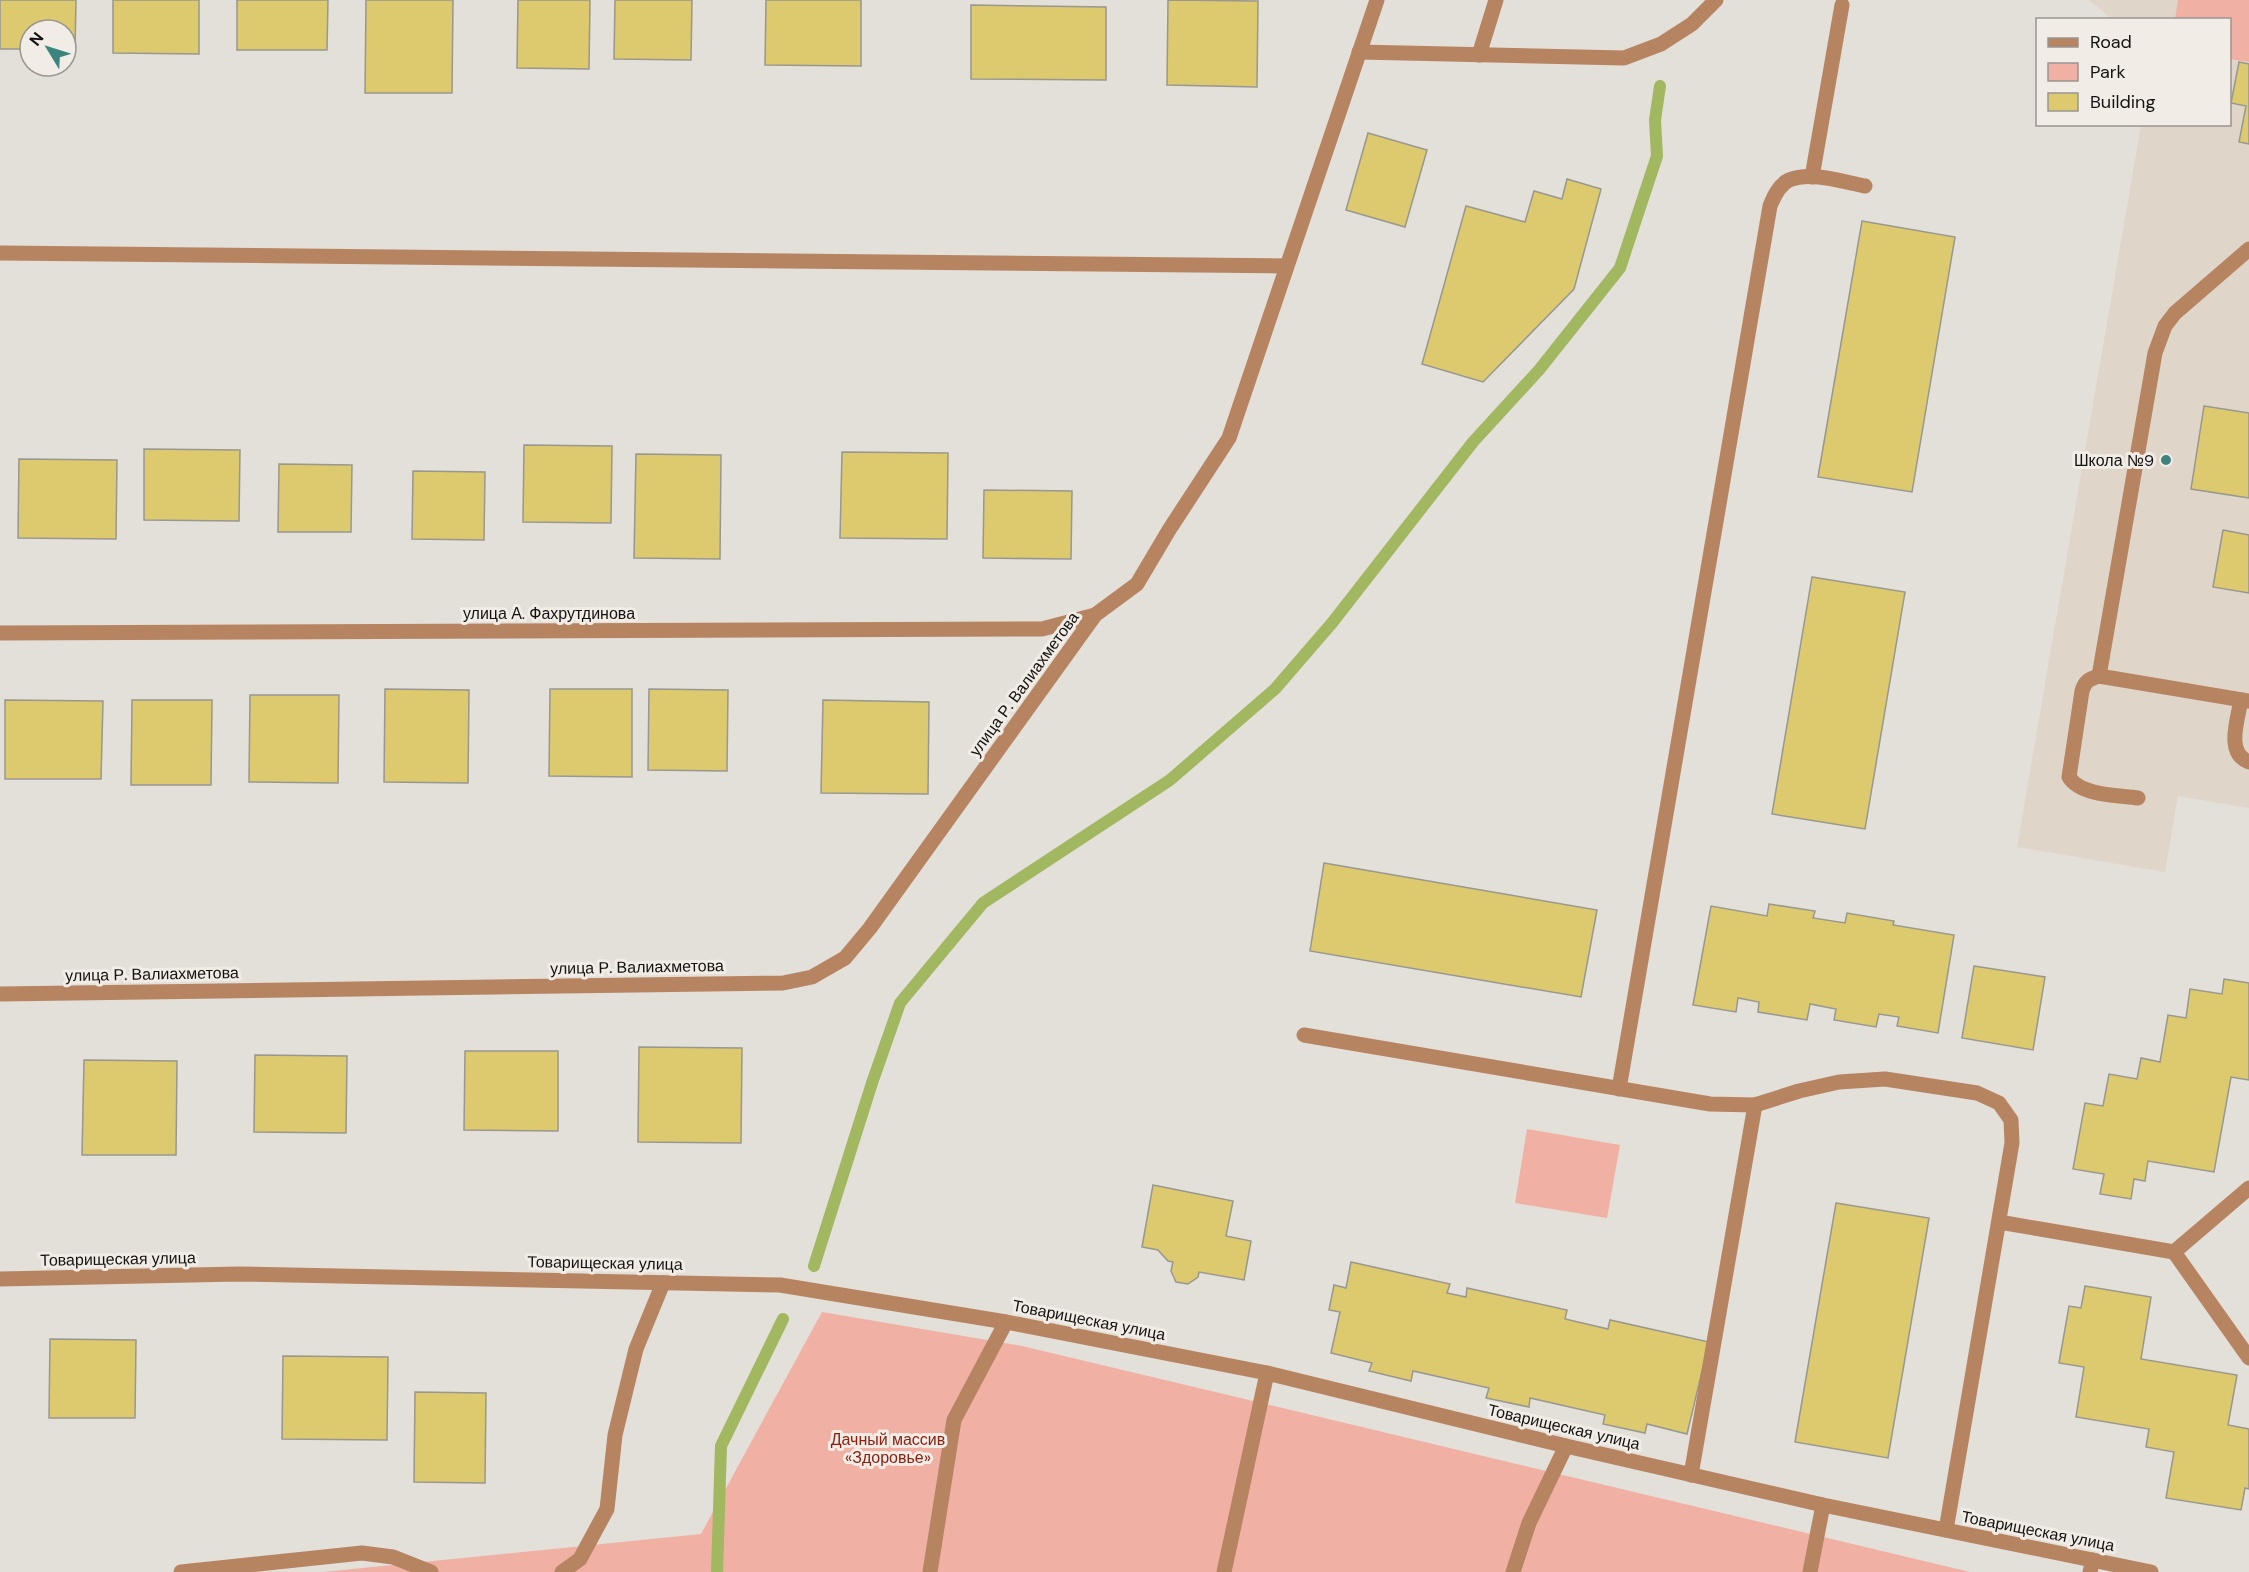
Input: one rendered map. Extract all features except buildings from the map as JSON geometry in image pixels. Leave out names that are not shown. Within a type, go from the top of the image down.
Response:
[{"type":"street","points":[[1095,615],[1137,584],[1229,438],[1377,0]]},
{"type":"street","points":[[1479,55],[1496,0]]},
{"type":"street","points":[[1359,52],[1624,58],[1660,44],[1692,24],[1716,0]]},
{"type":"street","points":[[1812,177],[1843,2]]},
{"type":"street","points":[[1620,1089],[1770,206],[1777,191],[1789,180],[1812,177],[1865,186]]},
{"type":"street","points":[[2099,676],[2159,338],[2175,313],[2249,249]]},
{"type":"street","points":[[0,253],[1286,266]]},
{"type":"street","name":"улица А. Фахрутдинова","points":[[0,633],[1042,629],[1095,615]]},
{"type":"street","name":"улица Р. Валиахметова","points":[[0,994],[783,983],[812,977],[845,958],[870,928],[1095,615]]},
{"type":"street","points":[[2138,798],[2087,790],[2074,784],[2069,777],[2082,691],[2089,678],[2099,676],[2245,701],[2235,735],[2235,748],[2243,759],[2249,762]]},
{"type":"street","points":[[1304,1035],[1710,1104],[1755,1105],[1799,1090],[1839,1082],[1886,1078],[1977,1093],[1999,1103],[2011,1120],[2012,1143],[1946,1530]]},
{"type":"street","points":[[1691,1475],[1755,1105]]},
{"type":"street","points":[[2174,1252],[2249,1188]]},
{"type":"street","points":[[1999,1222],[2174,1252],[2249,1358]]},
{"type":"street","name":"Товарищеская улица","points":[[0,1279],[239,1274],[780,1285],[1006,1322],[1267,1373],[1566,1446],[1823,1505],[1946,1530],[2092,1566],[2151,1572]]},
{"type":"street","points":[[562,1572],[580,1559],[607,1509],[615,1435],[636,1348],[663,1282]]},
{"type":"street","points":[[930,1572],[954,1420],[1006,1322]]},
{"type":"street","points":[[1224,1572],[1267,1373]]},
{"type":"street","points":[[1513,1572],[1528,1523],[1566,1446]]},
{"type":"street","points":[[1810,1572],[1823,1505]]},
{"type":"street","points":[[181,1572],[362,1553],[393,1557],[431,1572]]},
{"type":"shaded area","name":"Школа №9","points":[[2089,0],[2249,0],[2249,808],[2178,796],[2165,872],[2017,847],[2141,126],[2231,126],[2231,18],[2111,18]]},
{"type":"green space","points":[[2178,0],[2249,0],[2249,62],[2231,59],[2231,18],[2175,18]]},
{"type":"green space","points":[[1527,1129],[1620,1145],[1607,1218],[1515,1203]]},
{"type":"green space","name":"Дачный массив «Здоровье»","points":[[822,1312],[1022,1346],[1970,1572],[323,1572],[701,1534]]},
{"type":"waterway","points":[[814,1266],[900,1003],[983,903],[1170,780],[1275,689],[1332,623],[1473,442],[1539,370],[1620,268],[1657,156],[1655,120],[1660,86]]},
{"type":"waterway","points":[[717,1572],[721,1446],[783,1319]]},
{"type":"place","name":"Школа №9","points":[[2166,460]]}]
